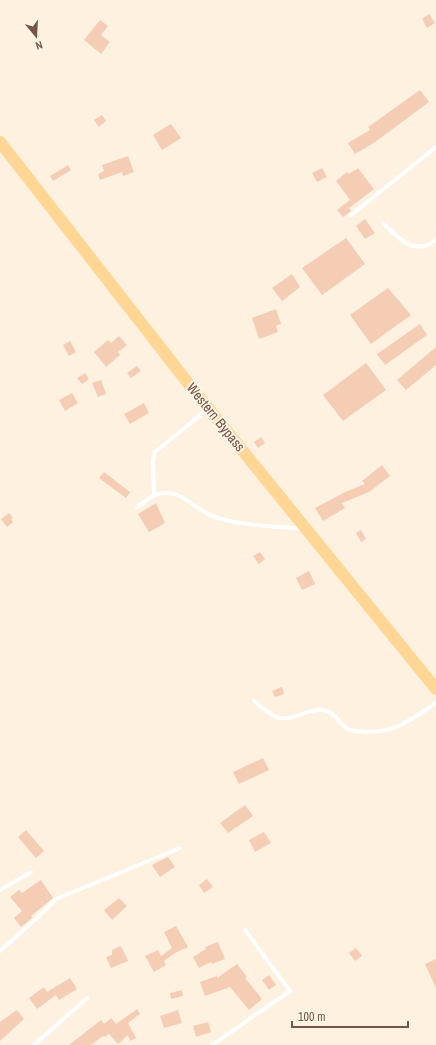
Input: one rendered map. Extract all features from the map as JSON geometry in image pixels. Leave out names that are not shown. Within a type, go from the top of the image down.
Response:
[{"type":"main road","name":"Western Bypass","points":[[0,142],[209,409],[436,689]]},
{"type":"lane","points":[[351,215],[436,147]]},
{"type":"lane","points":[[383,222],[400,240],[414,247],[427,246],[436,240]]},
{"type":"lane","points":[[154,495],[153,461],[155,452],[209,409]]},
{"type":"lane","points":[[137,508],[154,495],[166,492],[176,494],[206,512],[228,520],[306,529]]},
{"type":"lane","points":[[254,701],[270,714],[283,720],[315,710],[325,710],[335,716],[346,728],[360,732],[379,732],[393,729],[436,703]]},
{"type":"lane","points":[[0,951],[56,899],[180,848]]},
{"type":"lane","points":[[0,890],[31,872]]},
{"type":"lane","points":[[212,1045],[290,991],[245,930]]},
{"type":"lane","points":[[34,1045],[87,998]]},
{"type":"building","points":[[429,14],[435,23],[427,28],[422,19]]},
{"type":"building","points":[[100,20],[108,26],[101,35],[110,42],[101,54],[84,40]]},
{"type":"building","points":[[420,90],[429,102],[375,142],[355,154],[348,143],[370,130],[368,127]]},
{"type":"building","points":[[102,115],[106,121],[99,127],[94,120]]},
{"type":"building","points":[[171,124],[181,138],[162,150],[153,135]]},
{"type":"building","points":[[128,156],[134,172],[123,176],[122,172],[100,180],[98,174],[104,171],[102,165]]},
{"type":"building","points":[[68,165],[71,170],[53,181],[50,176]]},
{"type":"building","points":[[322,168],[327,177],[317,182],[312,173]]},
{"type":"building","points":[[358,168],[374,189],[349,208],[351,211],[343,217],[337,210],[350,200],[336,181],[347,172],[349,174]]},
{"type":"building","points":[[365,219],[375,233],[365,239],[356,226]]},
{"type":"building","points":[[346,238],[365,264],[322,295],[302,268]]},
{"type":"building","points":[[292,274],[300,287],[282,301],[272,288]]},
{"type":"building","points":[[388,288],[411,315],[371,344],[350,315]]},
{"type":"building","points":[[276,309],[281,324],[276,326],[278,332],[259,339],[252,318]]},
{"type":"building","points":[[420,324],[427,335],[385,365],[377,354]]},
{"type":"building","points":[[119,336],[127,345],[118,352],[120,355],[106,367],[94,352],[108,340],[111,343]]},
{"type":"building","points":[[70,341],[76,352],[69,356],[63,345]]},
{"type":"building","points":[[436,347],[436,365],[406,390],[397,380]]},
{"type":"building","points":[[366,363],[386,390],[343,421],[323,395]]},
{"type":"building","points":[[137,366],[141,371],[131,378],[127,373]]},
{"type":"building","points":[[85,373],[89,379],[82,384],[77,378]]},
{"type":"building","points":[[101,380],[106,394],[98,397],[92,383]]},
{"type":"building","points":[[72,393],[78,403],[65,411],[59,400]]},
{"type":"building","points":[[144,403],[149,413],[130,424],[124,414]]},
{"type":"building","points":[[261,437],[265,443],[258,448],[254,442]]},
{"type":"building","points":[[382,465],[390,476],[369,492],[342,503],[345,508],[323,521],[315,508],[345,492],[365,484],[362,481]]},
{"type":"building","points":[[104,472],[130,492],[126,498],[99,478]]},
{"type":"building","points":[[156,503],[165,523],[149,532],[138,514]]},
{"type":"building","points":[[9,513],[13,518],[11,519],[13,522],[7,527],[1,519]]},
{"type":"building","points":[[361,530],[366,539],[361,542],[356,533]]},
{"type":"building","points":[[260,552],[265,559],[259,564],[253,556]]},
{"type":"building","points":[[309,571],[315,584],[302,590],[296,578]]},
{"type":"building","points":[[282,687],[284,694],[275,697],[272,691]]},
{"type":"building","points":[[263,758],[269,770],[239,784],[233,772]]},
{"type":"building","points":[[245,805],[253,816],[228,833],[220,823]]},
{"type":"building","points":[[26,830],[44,851],[36,858],[18,837]]},
{"type":"building","points":[[264,832],[271,843],[255,852],[249,840]]},
{"type":"building","points":[[168,857],[175,867],[160,877],[152,865]]},
{"type":"building","points":[[207,879],[213,887],[204,893],[199,885]]},
{"type":"building","points":[[41,880],[53,898],[31,916],[32,918],[21,927],[14,918],[22,911],[10,897],[19,890],[22,893]]},
{"type":"building","points":[[119,898],[127,906],[112,920],[104,910]]},
{"type":"building","points":[[176,926],[188,947],[175,953],[164,961],[166,965],[154,972],[145,956],[158,950],[161,956],[172,948],[164,932]]},
{"type":"building","points":[[218,942],[225,959],[212,964],[211,962],[199,968],[193,957],[206,949],[205,947]]},
{"type":"building","points":[[120,946],[128,961],[111,968],[106,957],[112,955],[112,950]]},
{"type":"building","points":[[356,948],[362,956],[355,961],[349,953]]},
{"type":"building","points":[[436,959],[436,988],[425,964]]},
{"type":"building","points":[[237,964],[247,977],[245,978],[262,999],[249,1010],[230,987],[205,996],[200,982],[217,976],[217,978]]},
{"type":"building","points":[[269,975],[276,985],[269,990],[262,980]]},
{"type":"building","points":[[70,978],[77,989],[59,1000],[56,995],[37,1009],[29,998],[44,987],[47,992]]},
{"type":"building","points":[[182,990],[183,996],[171,999],[170,993]]},
{"type":"building","points":[[137,1009],[140,1014],[128,1023],[136,1038],[130,1041],[128,1035],[118,1044],[109,1034],[104,1037],[103,1036],[91,1045],[69,1045],[101,1020],[104,1024],[111,1018],[116,1024]]},
{"type":"building","points":[[17,1010],[24,1019],[0,1041],[0,1022]]},
{"type":"building","points":[[178,1010],[182,1023],[164,1028],[160,1016]]},
{"type":"building","points":[[208,1022],[211,1032],[196,1037],[193,1026]]}]
